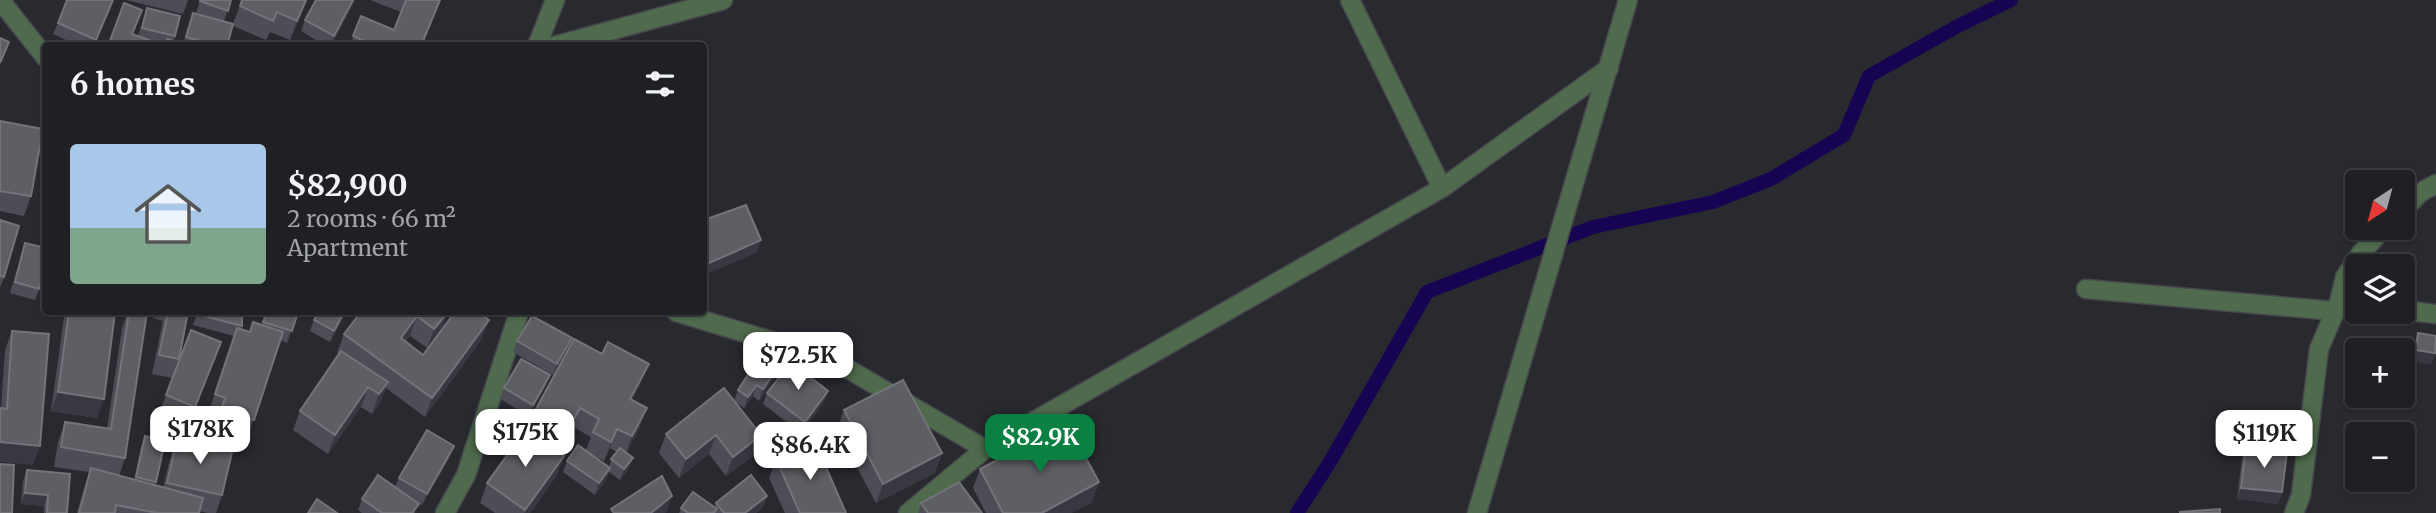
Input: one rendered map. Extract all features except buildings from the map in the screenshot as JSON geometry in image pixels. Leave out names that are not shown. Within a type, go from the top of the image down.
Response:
[{"type":"street","points":[[0,0],[42,53]]},
{"type":"street","points":[[539,42],[555,0]]},
{"type":"street","points":[[569,42],[723,0]]},
{"type":"street","points":[[1350,0],[1442,188]]},
{"type":"street","points":[[1477,513],[1628,0]]},
{"type":"street","points":[[908,513],[985,449],[1442,188],[1609,68]]},
{"type":"street","points":[[2415,198],[2436,184]]},
{"type":"street","points":[[2294,513],[2301,495],[2319,349],[2344,306],[2345,277],[2373,240]]},
{"type":"street","points":[[2086,289],[2344,306]]},
{"type":"street","points":[[2415,311],[2436,314]]},
{"type":"street","points":[[445,513],[466,475],[518,315]]},
{"type":"street","points":[[686,315],[831,359],[985,449]]},
{"type":"waterway","points":[[1297,513],[1330,462],[1427,292],[1593,227],[1713,202],[1771,179],[1844,135],[1869,76],[1956,27],[2011,0]]}]
